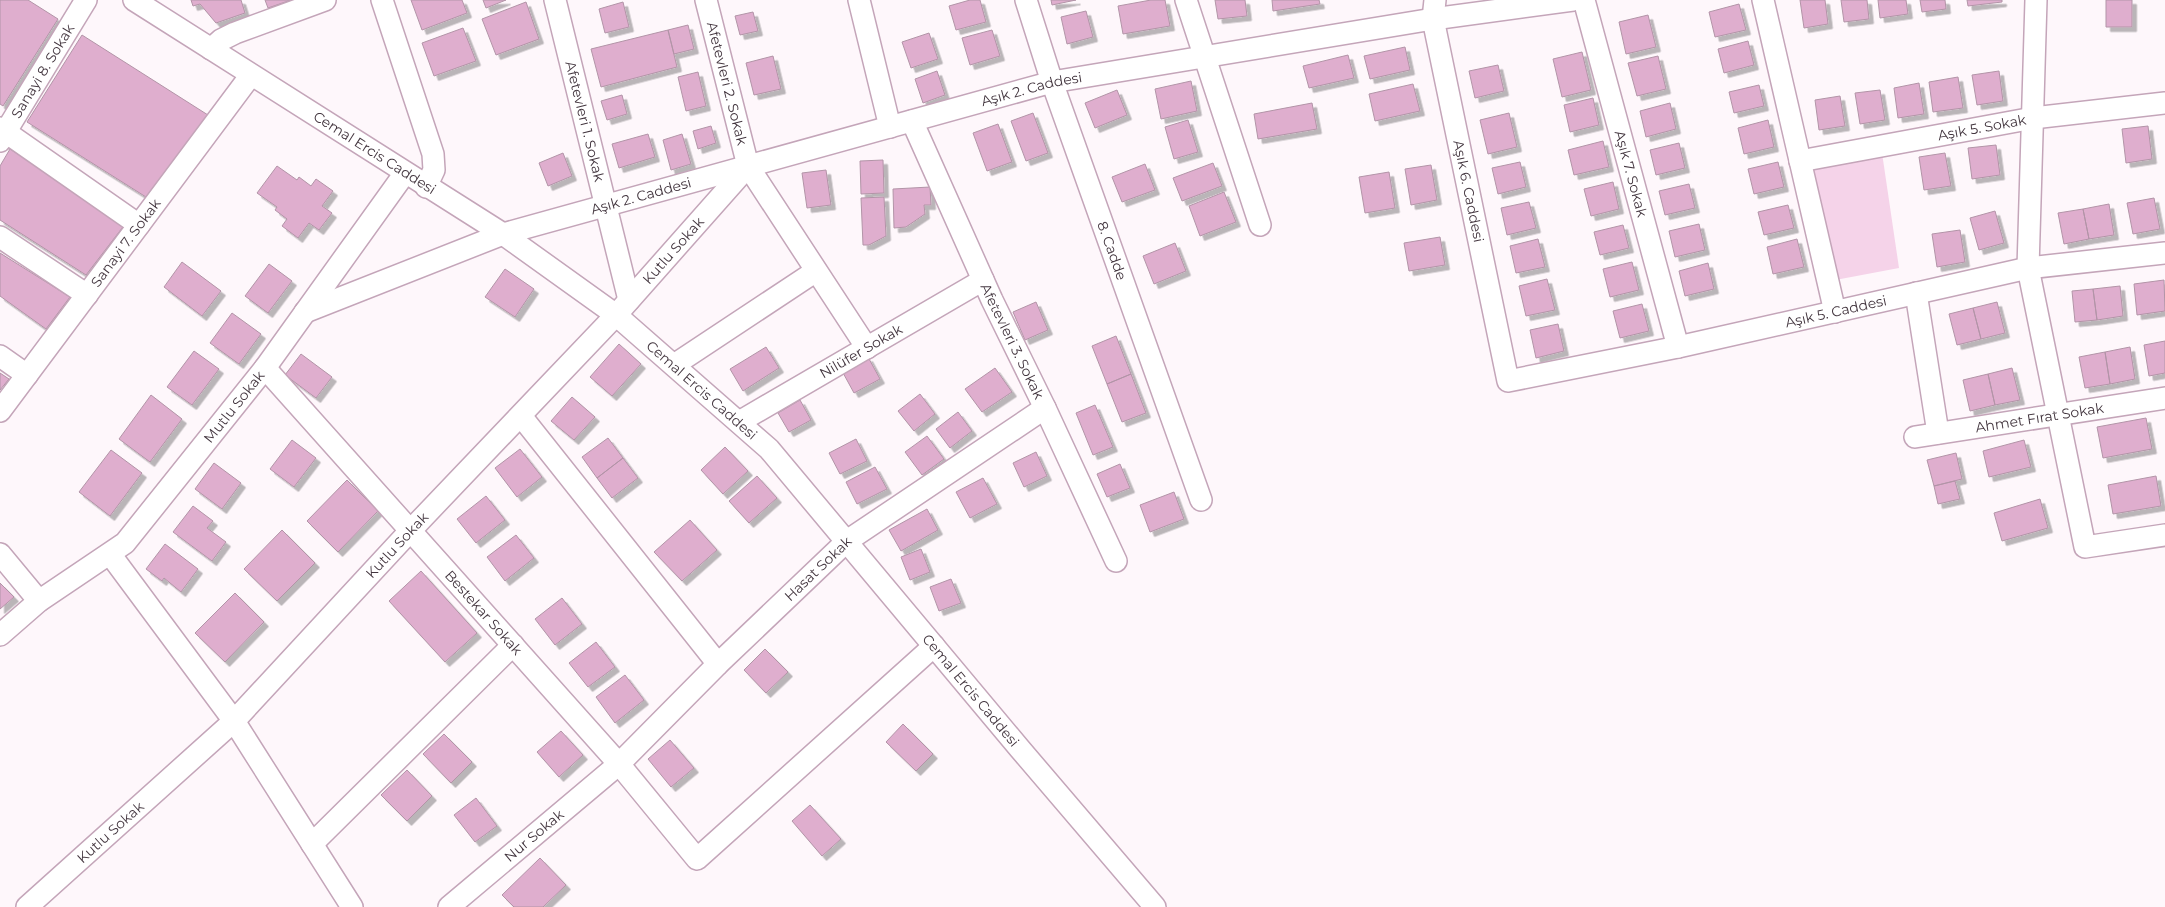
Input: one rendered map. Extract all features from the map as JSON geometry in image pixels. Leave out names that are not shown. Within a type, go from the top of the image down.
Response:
[{"type":"street","name":"Sanayi 8. Sokak","points":[[2,134],[86,0]]},
{"type":"street","name":"Cemal Ercis Caddesi","points":[[134,0],[426,187],[622,308],[674,365],[769,449],[1155,907]]},
{"type":"street","points":[[211,49],[228,36],[325,0]]},
{"type":"street","points":[[382,0],[433,154],[434,170],[426,187]]},
{"type":"street","name":"Afetevleri 1. Sokak","points":[[555,0],[606,206],[622,308]]},
{"type":"street","name":"Afetevleri 2. Sokak","points":[[706,0],[748,166],[866,348]]},
{"type":"street","points":[[859,0],[890,127]]},
{"type":"street","name":"8. Cadde","points":[[1026,0],[1052,82],[1201,500]]},
{"type":"street","points":[[1186,0],[1260,225]]},
{"type":"street","name":"Aşık 2. Caddesi","points":[[503,234],[1052,82],[1205,56],[1434,10],[1573,0]]},
{"type":"street","name":"Aşık 7. Sokak","points":[[1584,0],[1678,347]]},
{"type":"street","points":[[1763,0],[1835,312]]},
{"type":"street","points":[[2036,0],[2028,268],[2084,547],[2165,536]]},
{"type":"street","name":"Aşık 6. Caddesi","points":[[1434,10],[1508,381]]},
{"type":"street","name":"Sanayi 7. Sokak","points":[[0,411],[251,75]]},
{"type":"street","name":"Aşık 5. Sokak","points":[[1800,161],[2033,118],[2165,103]]},
{"type":"street","name":"Afetevleri 3. Sokak","points":[[912,121],[983,280],[1116,561]]},
{"type":"street","points":[[2,134],[139,225]]},
{"type":"street","name":"Kutlu Sokak","points":[[27,907],[234,721],[410,531],[622,308],[748,166]]},
{"type":"street","name":"Mutlu Sokak","points":[[0,635],[38,602],[125,544],[265,368],[405,173]]},
{"type":"street","points":[[305,312],[503,234]]},
{"type":"street","points":[[0,237],[87,295]]},
{"type":"street","name":"Aşık 5. Caddesi","points":[[1508,381],[1678,347],[2028,268],[2165,253]]},
{"type":"street","points":[[674,365],[816,271]]},
{"type":"street","name":"Nilüfer Sokak","points":[[739,422],[983,280]]},
{"type":"street","points":[[1916,293],[1938,434]]},
{"type":"street","points":[[0,356],[27,375]]},
{"type":"street","name":"Bestekar Sokak","points":[[265,368],[618,764],[697,859],[934,646]]},
{"type":"street","name":"Ahmet Fırat Sokak","points":[[1915,437],[2165,398]]},
{"type":"street","name":"Hasat Sokak","points":[[618,764],[718,664],[847,542],[1045,408]]},
{"type":"street","points":[[521,416],[718,664]]},
{"type":"street","points":[[0,554],[38,602]]},
{"type":"street","points":[[110,554],[234,721],[352,907]]},
{"type":"street","points":[[312,844],[512,645]]},
{"type":"street","name":"Nur Sokak","points":[[449,907],[618,764]]},
{"type":"shaded area","points":[[1881,146],[1899,268],[1830,281],[1797,158]]},
{"type":"building","points":[[0,0],[28,0],[58,19],[3,106],[0,104]]},
{"type":"building","points":[[191,0],[241,0],[245,13],[216,23],[200,4],[193,6]]},
{"type":"building","points":[[265,0],[291,0],[268,8]]},
{"type":"building","points":[[411,0],[462,0],[467,13],[422,30]]},
{"type":"building","points":[[483,0],[506,0],[486,8]]},
{"type":"building","points":[[970,0],[980,0],[986,22],[956,30],[949,6]]},
{"type":"building","points":[[1051,0],[1076,0],[1052,5]]},
{"type":"building","points":[[1151,0],[1165,0],[1170,26],[1123,34],[1118,6]]},
{"type":"building","points":[[1215,0],[1245,0],[1247,16],[1218,19]]},
{"type":"building","points":[[1272,0],[1319,0],[1320,4],[1273,11]]},
{"type":"building","points":[[1800,0],[1825,0],[1828,24],[1804,28]]},
{"type":"building","points":[[1841,0],[1867,0],[1869,19],[1844,22]]},
{"type":"building","points":[[1878,0],[1906,0],[1908,14],[1880,18]]},
{"type":"building","points":[[1920,0],[1945,0],[1946,9],[1922,12]]},
{"type":"building","points":[[1967,0],[2002,0],[2002,2],[1968,6]]},
{"type":"building","points":[[2106,0],[2132,0],[2132,27],[2106,27]]},
{"type":"building","points":[[526,2],[539,39],[496,55],[482,19]]},
{"type":"building","points":[[623,2],[629,27],[605,33],[599,9]]},
{"type":"building","points":[[1739,4],[1746,30],[1715,37],[1709,12]]},
{"type":"building","points":[[1086,11],[1093,37],[1067,44],[1061,17]]},
{"type":"building","points":[[753,12],[758,31],[740,35],[735,16]]},
{"type":"building","points":[[1648,15],[1656,47],[1626,54],[1619,22]]},
{"type":"building","points":[[688,25],[694,49],[674,54],[668,30]]},
{"type":"building","points":[[463,28],[476,61],[434,76],[422,43]]},
{"type":"building","points":[[668,30],[677,67],[601,87],[591,49]]},
{"type":"building","points":[[992,30],[1000,56],[970,65],[962,38]]},
{"type":"building","points":[[929,33],[938,59],[911,68],[902,42]]},
{"type":"building","points":[[82,35],[208,115],[146,197],[27,122]]},
{"type":"building","points":[[1748,41],[1754,65],[1724,73],[1718,49]]},
{"type":"building","points":[[1405,47],[1410,70],[1370,79],[1364,56]]},
{"type":"building","points":[[1582,52],[1591,90],[1562,97],[1553,59]]},
{"type":"building","points":[[1348,55],[1354,78],[1309,88],[1303,66]]},
{"type":"building","points":[[773,56],[781,89],[754,95],[746,63]]},
{"type":"building","points":[[1658,56],[1666,89],[1637,96],[1628,63]]},
{"type":"building","points":[[1498,65],[1504,91],[1475,98],[1469,71]]},
{"type":"building","points":[[937,71],[945,95],[923,103],[915,79]]},
{"type":"building","points":[[1999,71],[2003,101],[1977,105],[1972,75]]},
{"type":"building","points":[[698,72],[706,106],[686,111],[678,77]]},
{"type":"building","points":[[1958,77],[1963,108],[1933,112],[1929,82]]},
{"type":"building","points":[[1191,81],[1197,111],[1161,119],[1155,89]]},
{"type":"building","points":[[1919,83],[1924,114],[1898,118],[1894,88]]},
{"type":"building","points":[[1413,84],[1420,111],[1375,121],[1369,94]]},
{"type":"building","points":[[1759,85],[1764,106],[1734,113],[1729,92]]},
{"type":"building","points":[[1117,90],[1127,115],[1095,128],[1085,103]]},
{"type":"building","points":[[1880,90],[1885,120],[1860,124],[1855,93]]},
{"type":"building","points":[[622,95],[627,114],[607,120],[601,101]]},
{"type":"building","points":[[1840,96],[1845,126],[1819,130],[1815,100]]},
{"type":"building","points":[[1593,98],[1599,125],[1570,132],[1564,105]]},
{"type":"building","points":[[1312,103],[1317,129],[1258,139],[1254,114]]},
{"type":"building","points":[[1670,103],[1676,129],[1646,137],[1640,111]]},
{"type":"building","points":[[1033,113],[1048,153],[1026,161],[1011,121]]},
{"type":"building","points":[[1509,113],[1517,147],[1488,154],[1480,120]]},
{"type":"building","points":[[1188,120],[1198,152],[1174,159],[1165,127]]},
{"type":"building","points":[[1768,120],[1774,147],[1744,154],[1738,128]]},
{"type":"building","points":[[998,124],[1012,162],[987,171],[973,133]]},
{"type":"building","points":[[711,126],[716,143],[698,149],[693,131]]},
{"type":"building","points":[[2148,126],[2152,159],[2126,163],[2122,129]]},
{"type":"building","points":[[648,134],[655,157],[619,168],[612,144]]},
{"type":"building","points":[[682,134],[691,164],[671,170],[663,140]]},
{"type":"building","points":[[1603,141],[1609,167],[1574,175],[1568,150]]},
{"type":"building","points":[[1679,143],[1685,168],[1656,175],[1650,150]]},
{"type":"building","points":[[1996,145],[2000,175],[1972,179],[1968,148]]},
{"type":"building","points":[[10,149],[126,223],[86,275],[0,220],[0,166]]},
{"type":"building","points":[[563,153],[572,176],[548,186],[539,163]]},
{"type":"building","points":[[1945,153],[1951,186],[1924,190],[1919,157]]},
{"type":"building","points":[[883,160],[884,193],[861,194],[860,161]]},
{"type":"building","points":[[1520,162],[1526,187],[1498,194],[1492,168]]},
{"type":"building","points":[[1778,162],[1784,187],[1754,194],[1748,169]]},
{"type":"building","points":[[1213,163],[1222,186],[1182,201],[1173,178]]},
{"type":"building","points":[[1145,164],[1155,190],[1122,202],[1112,177]]},
{"type":"building","points":[[1431,165],[1437,200],[1411,205],[1405,169]]},
{"type":"building","points":[[277,166],[297,180],[299,177],[311,186],[316,179],[333,191],[322,206],[332,213],[319,230],[309,223],[298,238],[282,226],[287,219],[275,210],[277,207],[257,193]]},
{"type":"building","points":[[826,170],[831,205],[807,208],[802,173]]},
{"type":"building","points":[[1389,172],[1395,208],[1365,213],[1359,177]]},
{"type":"building","points":[[1613,182],[1619,209],[1591,216],[1584,189]]},
{"type":"building","points":[[1689,184],[1695,208],[1665,215],[1659,191]]},
{"type":"building","points":[[930,187],[931,205],[924,205],[925,214],[906,227],[894,228],[893,189]]},
{"type":"building","points":[[1224,192],[1236,222],[1200,236],[1189,206]]},
{"type":"building","points":[[884,197],[886,236],[869,245],[863,245],[861,198]]},
{"type":"building","points":[[2154,198],[2160,229],[2133,234],[2127,203]]},
{"type":"building","points":[[1529,202],[1536,228],[1507,235],[1501,208]]},
{"type":"building","points":[[2109,204],[2114,235],[2089,239],[2083,209]]},
{"type":"building","points":[[1788,205],[1794,228],[1764,235],[1758,212]]},
{"type":"building","points":[[2083,209],[2089,239],[2064,244],[2058,213]]},
{"type":"building","points":[[1995,211],[2004,243],[1979,250],[1970,218]]},
{"type":"building","points":[[1699,224],[1705,250],[1675,257],[1669,231]]},
{"type":"building","points":[[1623,225],[1629,248],[1600,255],[1594,232]]},
{"type":"building","points":[[1960,230],[1965,262],[1937,267],[1932,234]]},
{"type":"building","points":[[1440,237],[1445,265],[1409,271],[1404,243]]},
{"type":"building","points":[[1538,239],[1545,267],[1516,273],[1510,246]]},
{"type":"building","points":[[1797,239],[1804,267],[1773,274],[1767,247]]},
{"type":"building","points":[[1175,243],[1186,271],[1154,284],[1143,256]]},
{"type":"building","points":[[0,253],[70,297],[46,329],[0,296]]},
{"type":"building","points":[[182,262],[221,291],[202,316],[164,287]]},
{"type":"building","points":[[1632,262],[1639,290],[1610,297],[1603,269]]},
{"type":"building","points":[[1708,263],[1714,289],[1685,296],[1679,271]]},
{"type":"building","points":[[269,264],[292,281],[268,313],[245,296]]},
{"type":"building","points":[[505,269],[534,289],[515,317],[485,297]]},
{"type":"building","points":[[1547,279],[1555,310],[1526,316],[1519,286]]},
{"type":"building","points":[[2164,280],[2165,311],[2137,315],[2134,284]]},
{"type":"building","points":[[2120,286],[2123,316],[2097,320],[2093,289]]},
{"type":"building","points":[[2093,289],[2097,320],[2075,322],[2072,291]]},
{"type":"building","points":[[1036,302],[1048,330],[1025,340],[1013,312]]},
{"type":"building","points":[[1997,302],[2005,333],[1981,339],[1973,308]]},
{"type":"building","points":[[1642,304],[1649,331],[1620,338],[1613,311]]},
{"type":"building","points":[[1973,308],[1981,339],[1957,345],[1949,314]]},
{"type":"building","points":[[232,313],[261,334],[239,364],[210,343]]},
{"type":"building","points":[[1558,324],[1564,351],[1536,358],[1530,330]]},
{"type":"building","points":[[1116,336],[1131,374],[1107,384],[1092,346]]},
{"type":"building","points":[[2165,341],[2165,373],[2149,376],[2144,345]]},
{"type":"building","points":[[619,344],[641,364],[612,396],[590,377]]},
{"type":"building","points":[[766,347],[779,368],[743,391],[730,369]]},
{"type":"building","points":[[2130,347],[2135,379],[2110,384],[2105,352]]},
{"type":"building","points":[[194,351],[219,369],[192,405],[167,387]]},
{"type":"building","points":[[2105,352],[2110,384],[2085,388],[2079,357]]},
{"type":"building","points":[[301,354],[332,377],[316,398],[285,375]]},
{"type":"building","points":[[868,357],[880,379],[854,393],[842,371]]},
{"type":"building","points":[[995,368],[1012,392],[982,412],[965,389]]},
{"type":"building","points":[[2012,368],[2020,400],[1995,405],[1988,374]]},
{"type":"building","points":[[0,373],[9,379],[0,390]]},
{"type":"building","points":[[1131,374],[1146,413],[1122,422],[1107,384]]},
{"type":"building","points":[[1988,374],[1995,405],[1970,411],[1963,380]]},
{"type":"building","points":[[920,394],[935,414],[914,431],[898,411]]},
{"type":"building","points":[[151,395],[182,419],[150,462],[119,439]]},
{"type":"building","points":[[572,397],[595,417],[574,440],[551,421]]},
{"type":"building","points":[[800,400],[811,420],[789,432],[778,413]]},
{"type":"building","points":[[1095,405],[1113,447],[1093,455],[1076,413]]},
{"type":"building","points":[[958,412],[972,431],[950,448],[936,429]]},
{"type":"building","points":[[2146,418],[2152,449],[2103,458],[2097,427]]},
{"type":"building","points":[[927,436],[944,459],[922,475],[905,452]]},
{"type":"building","points":[[608,438],[623,458],[597,478],[582,457]]},
{"type":"building","points":[[856,439],[867,461],[840,474],[829,453]]},
{"type":"building","points":[[292,440],[316,458],[294,487],[270,469]]},
{"type":"building","points":[[2024,440],[2031,467],[1989,477],[1983,451]]},
{"type":"building","points":[[725,447],[748,471],[723,494],[701,470]]},
{"type":"building","points":[[520,449],[542,477],[517,497],[495,468]]},
{"type":"building","points":[[111,450],[142,473],[110,516],[79,492]]},
{"type":"building","points":[[1036,452],[1047,476],[1024,487],[1013,463]]},
{"type":"building","points":[[1956,453],[1962,479],[1934,486],[1927,460]]},
{"type":"building","points":[[623,458],[638,478],[612,498],[597,478]]},
{"type":"building","points":[[214,463],[241,483],[222,509],[195,489]]},
{"type":"building","points":[[1120,464],[1130,488],[1107,497],[1097,474]]},
{"type":"building","points":[[875,467],[887,489],[857,504],[846,482]]},
{"type":"building","points":[[757,476],[777,498],[749,523],[729,501]]},
{"type":"building","points":[[2156,476],[2161,506],[2113,514],[2108,485]]},
{"type":"building","points":[[983,478],[997,504],[970,518],[956,492]]},
{"type":"building","points":[[347,480],[378,511],[338,552],[307,521]]},
{"type":"building","points":[[1955,481],[1960,499],[1938,504],[1934,486]]},
{"type":"building","points":[[1174,492],[1184,519],[1150,532],[1140,505]]},
{"type":"building","points":[[486,496],[505,520],[476,543],[457,519]]},
{"type":"building","points":[[2040,499],[2048,528],[2002,541],[1994,513]]},
{"type":"building","points":[[193,506],[213,521],[207,528],[226,542],[212,561],[173,532]]},
{"type":"building","points":[[927,509],[938,530],[901,551],[889,530]]},
{"type":"building","points":[[690,520],[717,550],[682,581],[654,552]]},
{"type":"building","points":[[282,530],[315,563],[277,601],[244,569]]},
{"type":"building","points":[[516,535],[534,558],[505,581],[487,557]]},
{"type":"building","points":[[165,544],[198,569],[181,592],[164,578],[162,581],[146,569]]},
{"type":"building","points":[[921,549],[930,572],[910,580],[901,557]]},
{"type":"building","points":[[421,571],[477,633],[445,662],[389,601]]},
{"type":"building","points":[[951,579],[961,603],[939,611],[930,587]]},
{"type":"building","points":[[0,583],[14,597],[0,609]]},
{"type":"building","points":[[235,593],[264,622],[225,662],[195,633]]},
{"type":"building","points":[[562,598],[582,624],[555,645],[535,619]]},
{"type":"building","points":[[596,642],[615,667],[588,687],[569,663]]},
{"type":"building","points":[[765,649],[788,672],[766,693],[744,670]]},
{"type":"building","points":[[625,675],[644,700],[615,723],[596,697]]},
{"type":"building","points":[[903,724],[933,754],[916,771],[886,742]]},
{"type":"building","points":[[561,731],[583,755],[559,777],[537,752]]},
{"type":"building","points":[[444,734],[472,762],[451,783],[423,754]]},
{"type":"building","points":[[670,740],[694,768],[671,787],[648,759]]},
{"type":"building","points":[[407,770],[432,796],[407,821],[381,795]]},
{"type":"building","points":[[476,798],[497,826],[475,842],[454,815]]},
{"type":"building","points":[[810,805],[841,839],[822,856],[792,821]]},
{"type":"building","points":[[540,858],[566,885],[543,907],[514,907],[502,895]]}]
